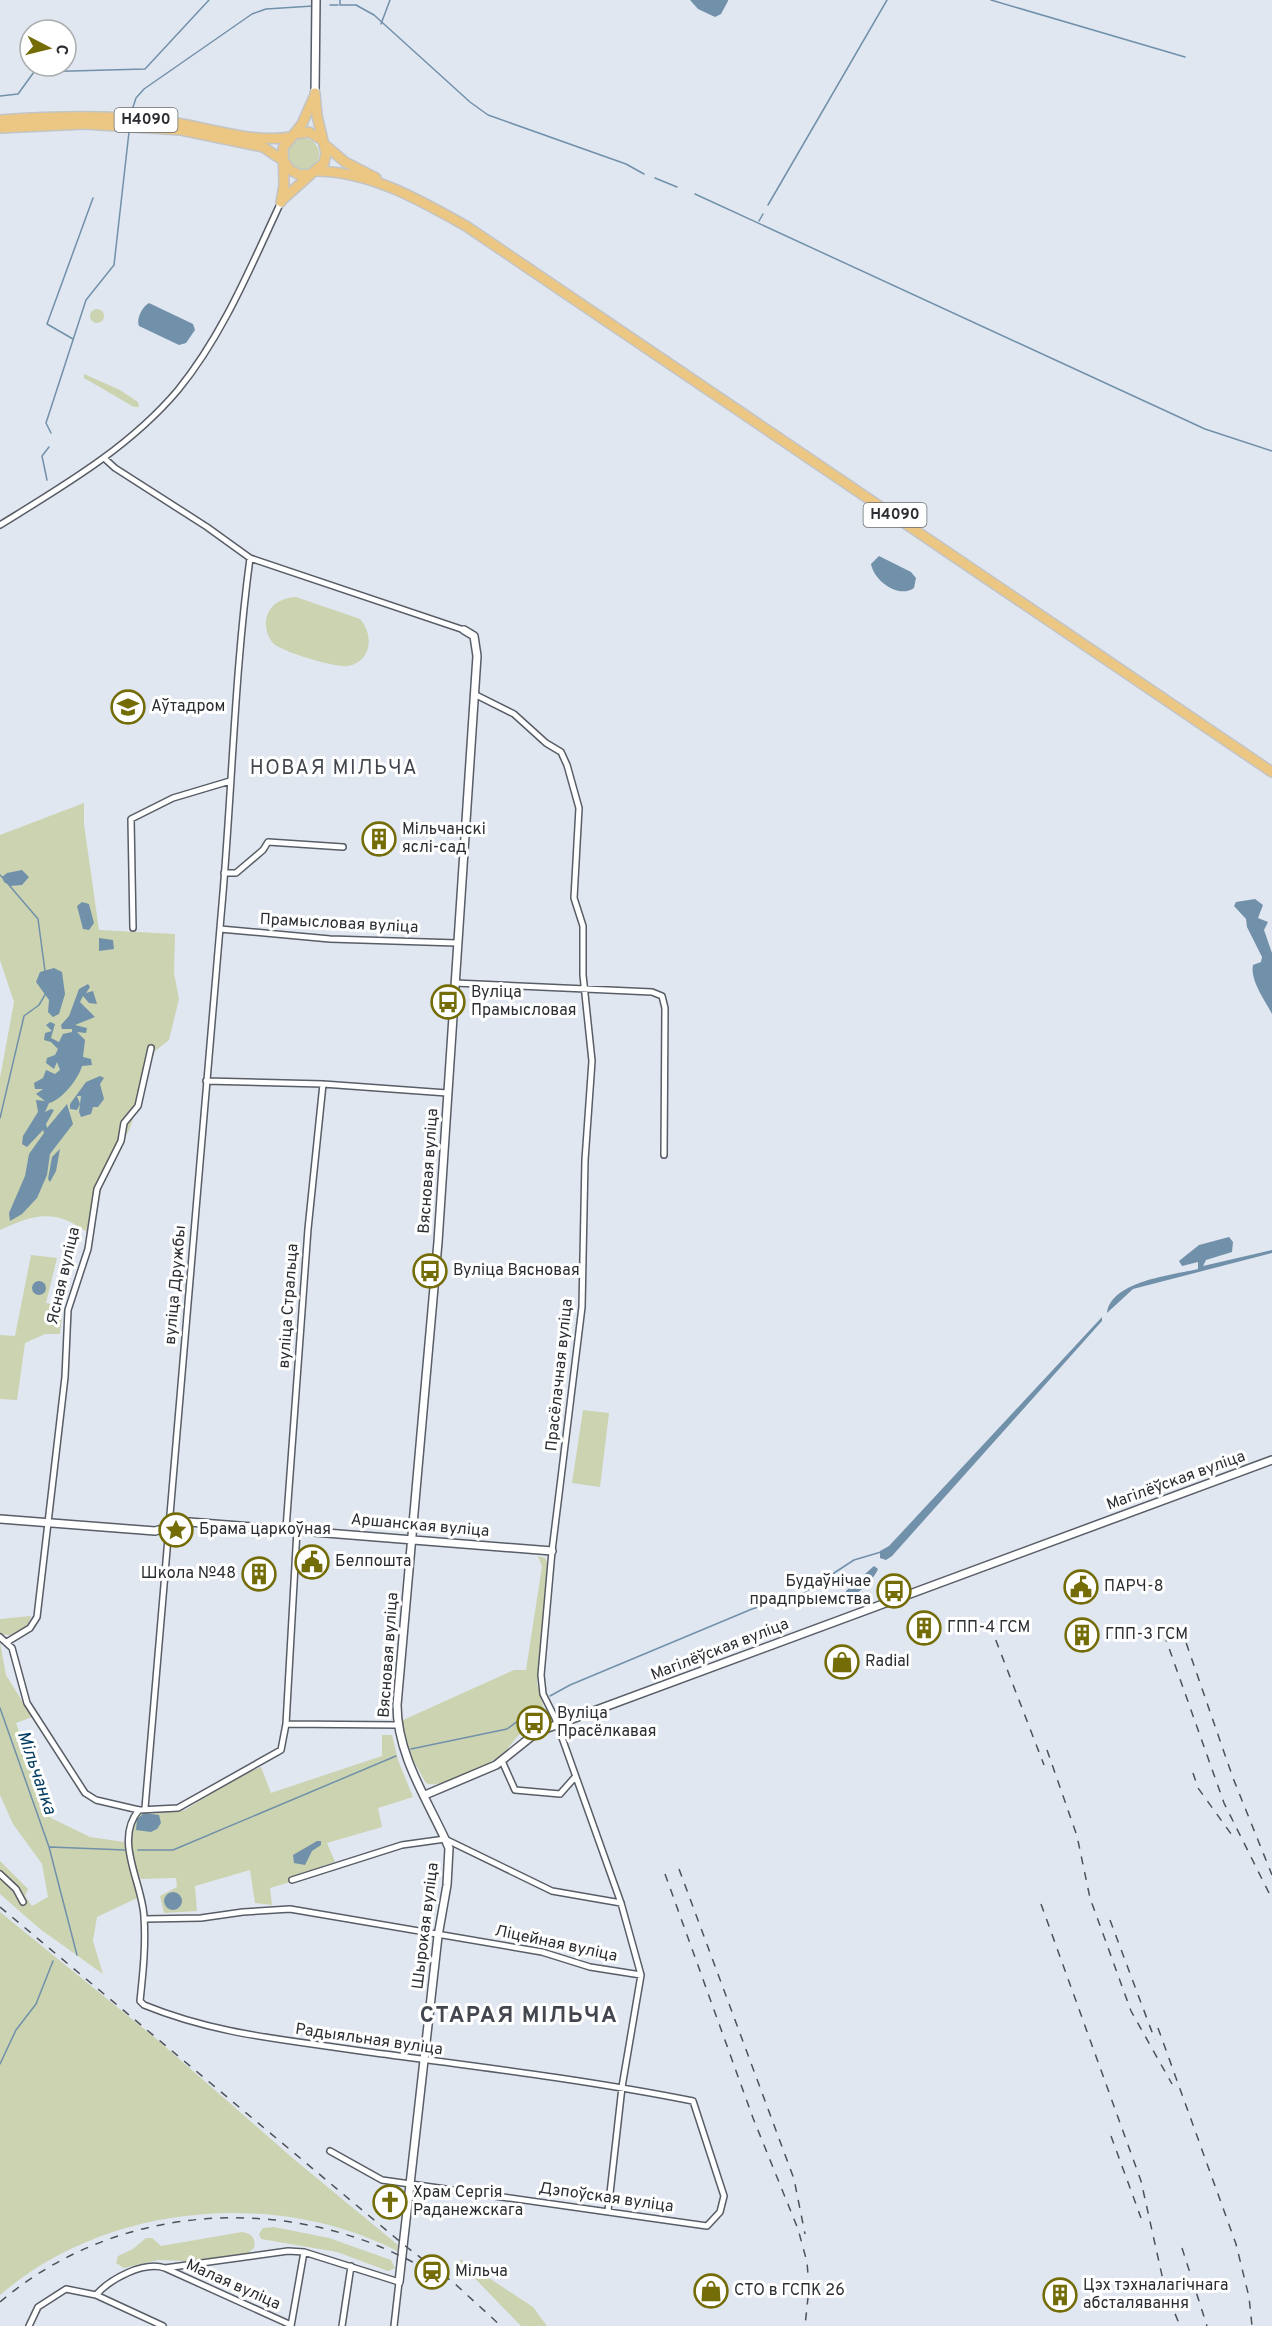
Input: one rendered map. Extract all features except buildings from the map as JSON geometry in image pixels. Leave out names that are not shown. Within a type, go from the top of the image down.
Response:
[{"type":"main road","points":[[281,202],[283,148],[308,115],[315,93]]},
{"type":"main road","points":[[281,202],[324,163],[326,153],[322,142],[315,93]]},
{"type":"main road","name":"Н4090","points":[[0,120],[48,117],[124,118],[206,127],[261,139],[309,132],[345,162],[466,226],[1272,772]]},
{"type":"main road","name":"Н4090","points":[[0,128],[84,124],[173,129],[263,147],[284,161],[290,170],[300,175],[342,171],[391,188]]},
{"type":"street","points":[[315,93],[316,0]]},
{"type":"street","points":[[0,525],[104,458],[176,391],[207,349],[281,202]]},
{"type":"street","points":[[104,458],[115,468],[249,558],[464,630]]},
{"type":"street","name":"вуліца Дружбы","points":[[142,1809],[170,1527],[249,558]]},
{"type":"street","name":"Вясновая вуліца","points":[[445,1839],[401,1743],[397,1725],[438,1242],[477,656],[474,636],[464,630]]},
{"type":"street","name":"Прасёлачная вуліца","points":[[474,694],[514,714],[546,743],[561,752],[579,808],[574,898],[583,926],[583,975],[592,1061],[585,1160],[584,1281],[552,1551],[541,1684],[546,1703],[557,1724],[621,1903],[641,1975]]},
{"type":"street","points":[[133,928],[131,819],[173,798],[230,781]]},
{"type":"street","points":[[224,873],[236,873],[263,850],[268,842],[343,847]]},
{"type":"street","name":"Прамысловая вуліца","points":[[220,929],[330,939],[457,943]]},
{"type":"street","points":[[455,983],[652,992],[662,996],[665,1008],[664,1155]]},
{"type":"street","name":"Ясная вуліца","points":[[7,1642],[30,1628],[37,1617],[64,1377],[68,1310],[88,1249],[97,1189],[121,1141],[124,1124],[138,1106],[151,1048]]},
{"type":"street","points":[[206,1081],[322,1084],[447,1093]]},
{"type":"street","name":"вуліца Стральца","points":[[286,1529],[308,1229],[322,1084]]},
{"type":"street","name":"Магілёўская вуліца","points":[[425,1796],[466,1780],[502,1761],[527,1737],[557,1724],[1272,1460]]},
{"type":"street","name":"Аршанская вуліца","points":[[0,1518],[155,1531],[185,1521],[552,1551]]},
{"type":"street","points":[[0,1637],[7,1642],[13,1652],[27,1703],[85,1793],[96,1800],[142,1809],[184,1806],[222,1781],[281,1750],[286,1724],[297,1530]]},
{"type":"street","points":[[286,1724],[397,1725]]},
{"type":"street","points":[[502,1761],[515,1790],[560,1794],[575,1777]]},
{"type":"street","name":"Радыяльная вуліца","points":[[142,1809],[132,1823],[129,1846],[145,1919],[140,2001],[144,2005],[210,2028],[285,2042],[622,2086],[693,2101],[724,2196]]},
{"type":"street","points":[[445,1839],[552,1891],[621,1903]]},
{"type":"street","name":"Шырокая вуліца","points":[[292,1880],[402,1845],[445,1839],[449,1848],[449,1864],[438,1936],[399,2282]]},
{"type":"street","points":[[0,1874],[16,1889],[23,1902]]},
{"type":"street","name":"Ліцейная вуліца","points":[[145,1919],[201,1918],[243,1912],[290,1910],[542,1952],[590,1966],[641,1975]]},
{"type":"street","points":[[608,2211],[622,2086],[641,1975]]},
{"type":"street","name":"Дэпоўская вуліца","points":[[330,2151],[382,2180],[707,2226],[720,2212],[724,2196]]},
{"type":"street","points":[[96,2295],[107,2282],[158,2266],[165,2268],[288,2251],[304,2252],[399,2282],[394,2326]]},
{"type":"street","points":[[291,2326],[304,2252]]},
{"type":"street","points":[[342,2326],[351,2266]]},
{"type":"street","name":"Малая вуліца","points":[[165,2268],[291,2326]]},
{"type":"street","points":[[29,2326],[38,2307],[57,2292],[66,2289],[96,2295],[163,2326]]},
{"type":"green space","points":[[303,138],[314,143],[319,154],[314,165],[303,170],[292,165],[287,154],[292,143]]},
{"type":"green space","points":[[94,309],[100,309],[104,316],[100,323],[94,323],[90,319],[90,313]]},
{"type":"green space","points":[[84,374],[120,390],[138,402],[139,407],[134,407],[84,378]]},
{"type":"green space","points":[[296,597],[360,619],[369,640],[362,659],[348,666],[332,665],[298,655],[273,643],[266,627],[269,611],[278,602]]},
{"type":"green space","points":[[84,803],[84,824],[99,930],[175,934],[174,973],[179,999],[169,1040],[155,1051],[130,1128],[103,1181],[93,1233],[68,1221],[50,1216],[25,1220],[0,1230],[0,1078],[14,1002],[0,960],[0,835]]},
{"type":"green space","points":[[31,1255],[57,1258],[46,1303],[63,1306],[60,1334],[45,1334],[25,1343],[17,1400],[0,1399],[0,1335],[15,1336]]},
{"type":"green space","points":[[583,1410],[609,1413],[600,1487],[572,1483]]},
{"type":"green space","points":[[538,1556],[545,1558],[548,1564],[537,1683],[546,1716],[526,1728],[504,1753],[484,1765],[452,1780],[442,1783],[426,1783],[413,1760],[401,1721],[514,1670],[526,1670],[542,1566]]},
{"type":"green space","points":[[31,1616],[24,1630],[10,1635],[0,1633],[0,1619]]},
{"type":"green space","points":[[0,1642],[6,1675],[32,1717],[16,1723],[51,1818],[90,1837],[124,1842],[137,1898],[97,1917],[93,1941],[103,1974],[40,1929],[0,1894],[0,1861],[28,1889],[25,1896],[32,1906],[48,1897],[42,1864],[13,1824],[0,1795]]},
{"type":"green space","points":[[382,1735],[392,1735],[398,1760],[413,1797],[378,1808],[382,1827],[327,1843],[335,1862],[290,1877],[290,1882],[270,1888],[272,1905],[255,1903],[250,1870],[195,1886],[197,1911],[164,1913],[160,1896],[177,1887],[176,1878],[141,1879],[132,1847],[133,1829],[140,1814],[150,1811],[185,1810],[236,1778],[261,1767],[271,1793],[382,1756]]},
{"type":"green space","points":[[0,1912],[154,2037],[296,2161],[398,2245],[397,2251],[349,2231],[298,2218],[245,2213],[192,2215],[139,2224],[89,2241],[42,2264],[0,2295]]},
{"type":"green space","points":[[274,2227],[329,2238],[391,2260],[395,2268],[388,2271],[337,2252],[261,2239],[259,2234],[263,2228]]},
{"type":"green space","points":[[242,2232],[250,2235],[254,2241],[254,2248],[247,2254],[185,2261],[158,2260],[124,2268],[116,2263],[118,2256],[133,2249],[146,2238],[152,2238],[161,2246]]},
{"type":"green space","points":[[460,2259],[533,2307],[547,2326],[521,2326],[461,2264]]},
{"type":"water","points":[[690,0],[728,1],[721,14],[715,17],[698,9]]},
{"type":"water","points":[[149,303],[193,324],[195,330],[186,343],[179,345],[139,326],[140,313]]},
{"type":"water","points":[[879,556],[911,572],[916,578],[914,588],[908,591],[895,590],[882,582],[871,564]]},
{"type":"water","points":[[22,870],[29,877],[22,885],[10,886],[4,882],[2,877],[7,873]]},
{"type":"water","points":[[1255,899],[1263,905],[1258,918],[1268,922],[1264,930],[1272,953],[1272,1014],[1254,977],[1253,965],[1261,962],[1262,957],[1247,927],[1246,919],[1234,906],[1236,902]]},
{"type":"water","points":[[82,902],[89,904],[94,923],[89,930],[83,929],[77,906]]},
{"type":"water","points":[[99,938],[113,940],[114,949],[99,951]]},
{"type":"water","points":[[54,968],[62,972],[65,994],[59,1014],[53,1017],[48,1012],[49,1000],[36,982],[40,972]]},
{"type":"water","points":[[88,984],[90,987],[86,993],[93,991],[97,1004],[89,1003],[83,996],[80,1002],[95,1017],[75,1025],[87,1028],[86,1033],[77,1032],[85,1040],[83,1057],[91,1059],[92,1065],[82,1066],[69,1088],[59,1098],[49,1103],[45,1112],[54,1110],[46,1124],[47,1128],[67,1104],[73,1124],[50,1154],[47,1175],[37,1198],[22,1214],[10,1221],[9,1213],[25,1176],[29,1154],[44,1133],[43,1130],[27,1147],[22,1144],[23,1136],[38,1112],[36,1100],[45,1101],[36,1094],[43,1089],[35,1089],[34,1083],[43,1078],[46,1070],[55,1074],[60,1070],[57,1062],[54,1069],[46,1063],[47,1058],[55,1055],[58,1049],[51,1042],[44,1040],[45,1033],[52,1031],[46,1025],[50,1022],[55,1024],[51,1038],[59,1042],[63,1034],[72,1032],[72,1029],[62,1029],[61,1025],[69,1016],[79,989]]},
{"type":"water","points":[[100,1076],[104,1078],[100,1084],[104,1099],[98,1107],[93,1107],[91,1114],[81,1117],[80,1104],[77,1110],[70,1109],[70,1104],[86,1082]]},
{"type":"water","points":[[60,1149],[56,1171],[50,1182],[48,1179],[52,1157]]},
{"type":"water","points":[[1229,1237],[1233,1242],[1232,1252],[1206,1260],[1203,1266],[1272,1250],[1272,1253],[1133,1289],[1107,1313],[1111,1302],[1119,1293],[1131,1287],[1159,1277],[1198,1269],[1198,1262],[1182,1266],[1179,1261],[1199,1245]]},
{"type":"water","points":[[36,1281],[42,1281],[46,1288],[42,1295],[36,1295],[32,1291],[32,1285]]},
{"type":"water","points":[[1102,1317],[1102,1321],[892,1556],[886,1560],[880,1558],[880,1551],[889,1546]]},
{"type":"water","points":[[874,1566],[878,1569],[869,1583],[855,1594],[846,1597],[846,1591]]},
{"type":"water","points":[[144,1813],[159,1815],[161,1823],[157,1829],[151,1832],[136,1830],[137,1819]]},
{"type":"water","points":[[321,1841],[321,1845],[312,1851],[305,1865],[294,1863],[293,1855]]},
{"type":"water","points":[[169,1892],[177,1892],[182,1897],[180,1908],[169,1910],[164,1905],[164,1897]]},
{"type":"waterway","points":[[0,96],[18,94],[34,72],[145,69],[209,0]]},
{"type":"waterway","points":[[340,0],[340,5],[356,5],[374,15],[470,102],[488,115],[626,164],[644,174]]},
{"type":"waterway","points":[[381,24],[390,0]]},
{"type":"waterway","points":[[768,205],[887,0]]},
{"type":"waterway","points":[[991,0],[1185,57]]},
{"type":"waterway","points":[[330,5],[338,5]]},
{"type":"waterway","points":[[131,113],[136,98],[144,89],[252,14],[266,9],[313,6]]},
{"type":"waterway","points":[[51,433],[46,423],[86,300],[114,265],[129,132]]},
{"type":"waterway","points":[[655,178],[677,187]]},
{"type":"waterway","points":[[695,194],[1205,429],[1272,451]]},
{"type":"waterway","points":[[73,339],[47,324],[93,198]]},
{"type":"waterway","points":[[759,221],[763,214]]},
{"type":"waterway","points":[[47,480],[42,456],[49,447]]},
{"type":"waterway","name":"Мільчанка","points":[[0,875],[4,879]]},
{"type":"waterway","name":"Мільчанка","points":[[9,885],[38,919],[45,971]]},
{"type":"waterway","name":"Мільчанка","points":[[0,1118],[24,1016],[39,1005],[46,993]]},
{"type":"waterway","points":[[550,1696],[570,1685],[752,1609],[800,1595],[854,1560],[881,1552]]},
{"type":"waterway","points":[[411,1749],[507,1729],[537,1707]]},
{"type":"waterway","name":"Мільчанка","points":[[0,1708],[49,1847],[77,1955]]},
{"type":"waterway","points":[[138,1850],[173,1850],[396,1756]]},
{"type":"waterway","points":[[50,1847],[125,1850]]},
{"type":"waterway","points":[[0,2064],[16,2030],[36,2004],[53,1961]]},
{"type":"railway","points":[[990,1625],[1044,1765]]},
{"type":"railway","points":[[1181,1628],[1233,1778],[1272,1875]]},
{"type":"railway","points":[[1164,1634],[1224,1803],[1272,1899]]},
{"type":"railway","points":[[1047,1750],[1077,1836],[1090,1898],[1131,2011],[1172,2084]]},
{"type":"railway","points":[[1193,1773],[1198,1788],[1234,1838]]},
{"type":"railway","points":[[679,1869],[794,2179],[805,2234]]},
{"type":"railway","points":[[665,1874],[753,2118],[798,2229],[807,2262],[809,2288],[805,2326]]},
{"type":"railway","points":[[1041,1904],[1141,2181],[1165,2289],[1180,2326]]},
{"type":"railway","points":[[0,1907],[404,2245],[454,2283],[501,2326]]},
{"type":"railway","points":[[1110,1920],[1155,2040]]},
{"type":"railway","points":[[1158,2028],[1236,2244],[1249,2297],[1252,2326]]},
{"type":"railway","points":[[1111,2136],[1141,2218]]},
{"type":"railway","points":[[0,2302],[46,2269],[96,2244],[148,2228],[203,2219],[258,2219],[313,2226],[367,2242],[418,2265]]},
{"type":"railway","points":[[1182,2248],[1207,2326]]},
{"type":"place","name":"Аўтадром","points":[[128,707]]},
{"type":"place","name":"Мільчанскі яслі-сад","points":[[379,839]]},
{"type":"place","name":"Вуліца Прамысловая","points":[[448,1002]]},
{"type":"place","name":"Вуліца Вясновая","points":[[430,1271]]},
{"type":"place","name":"Брама царкоўная","points":[[176,1530]]},
{"type":"place","name":"Белпошта","points":[[312,1562]]},
{"type":"place","name":"Школа №48","points":[[259,1574]]},
{"type":"place","name":"ПАРЧ-8","points":[[1081,1587]]},
{"type":"place","name":"Будаўнічае прадпрыемства","points":[[894,1591]]},
{"type":"place","name":"ГПП-4 ГСМ","points":[[924,1628]]},
{"type":"place","name":"ГПП-3 ГСМ","points":[[1082,1635]]},
{"type":"place","name":"Radial","points":[[842,1662]]},
{"type":"place","name":"Вуліца Прасёлкавая","points":[[534,1723]]},
{"type":"place","name":"Храм Сергія Раданежскага","points":[[390,2202]]},
{"type":"place","name":"Мільча","points":[[432,2272]]},
{"type":"place","name":"СТО в ГСПК 26","points":[[711,2291]]},
{"type":"place","name":"Цэх тэхналагічнага абсталявання","points":[[1060,2295]]},
{"type":"district","name":"НОВАЯ МІЛЬЧА","points":[[334,769]]},
{"type":"district","name":"СТАРАЯ МІЛЬЧА","points":[[519,2016]]}]
